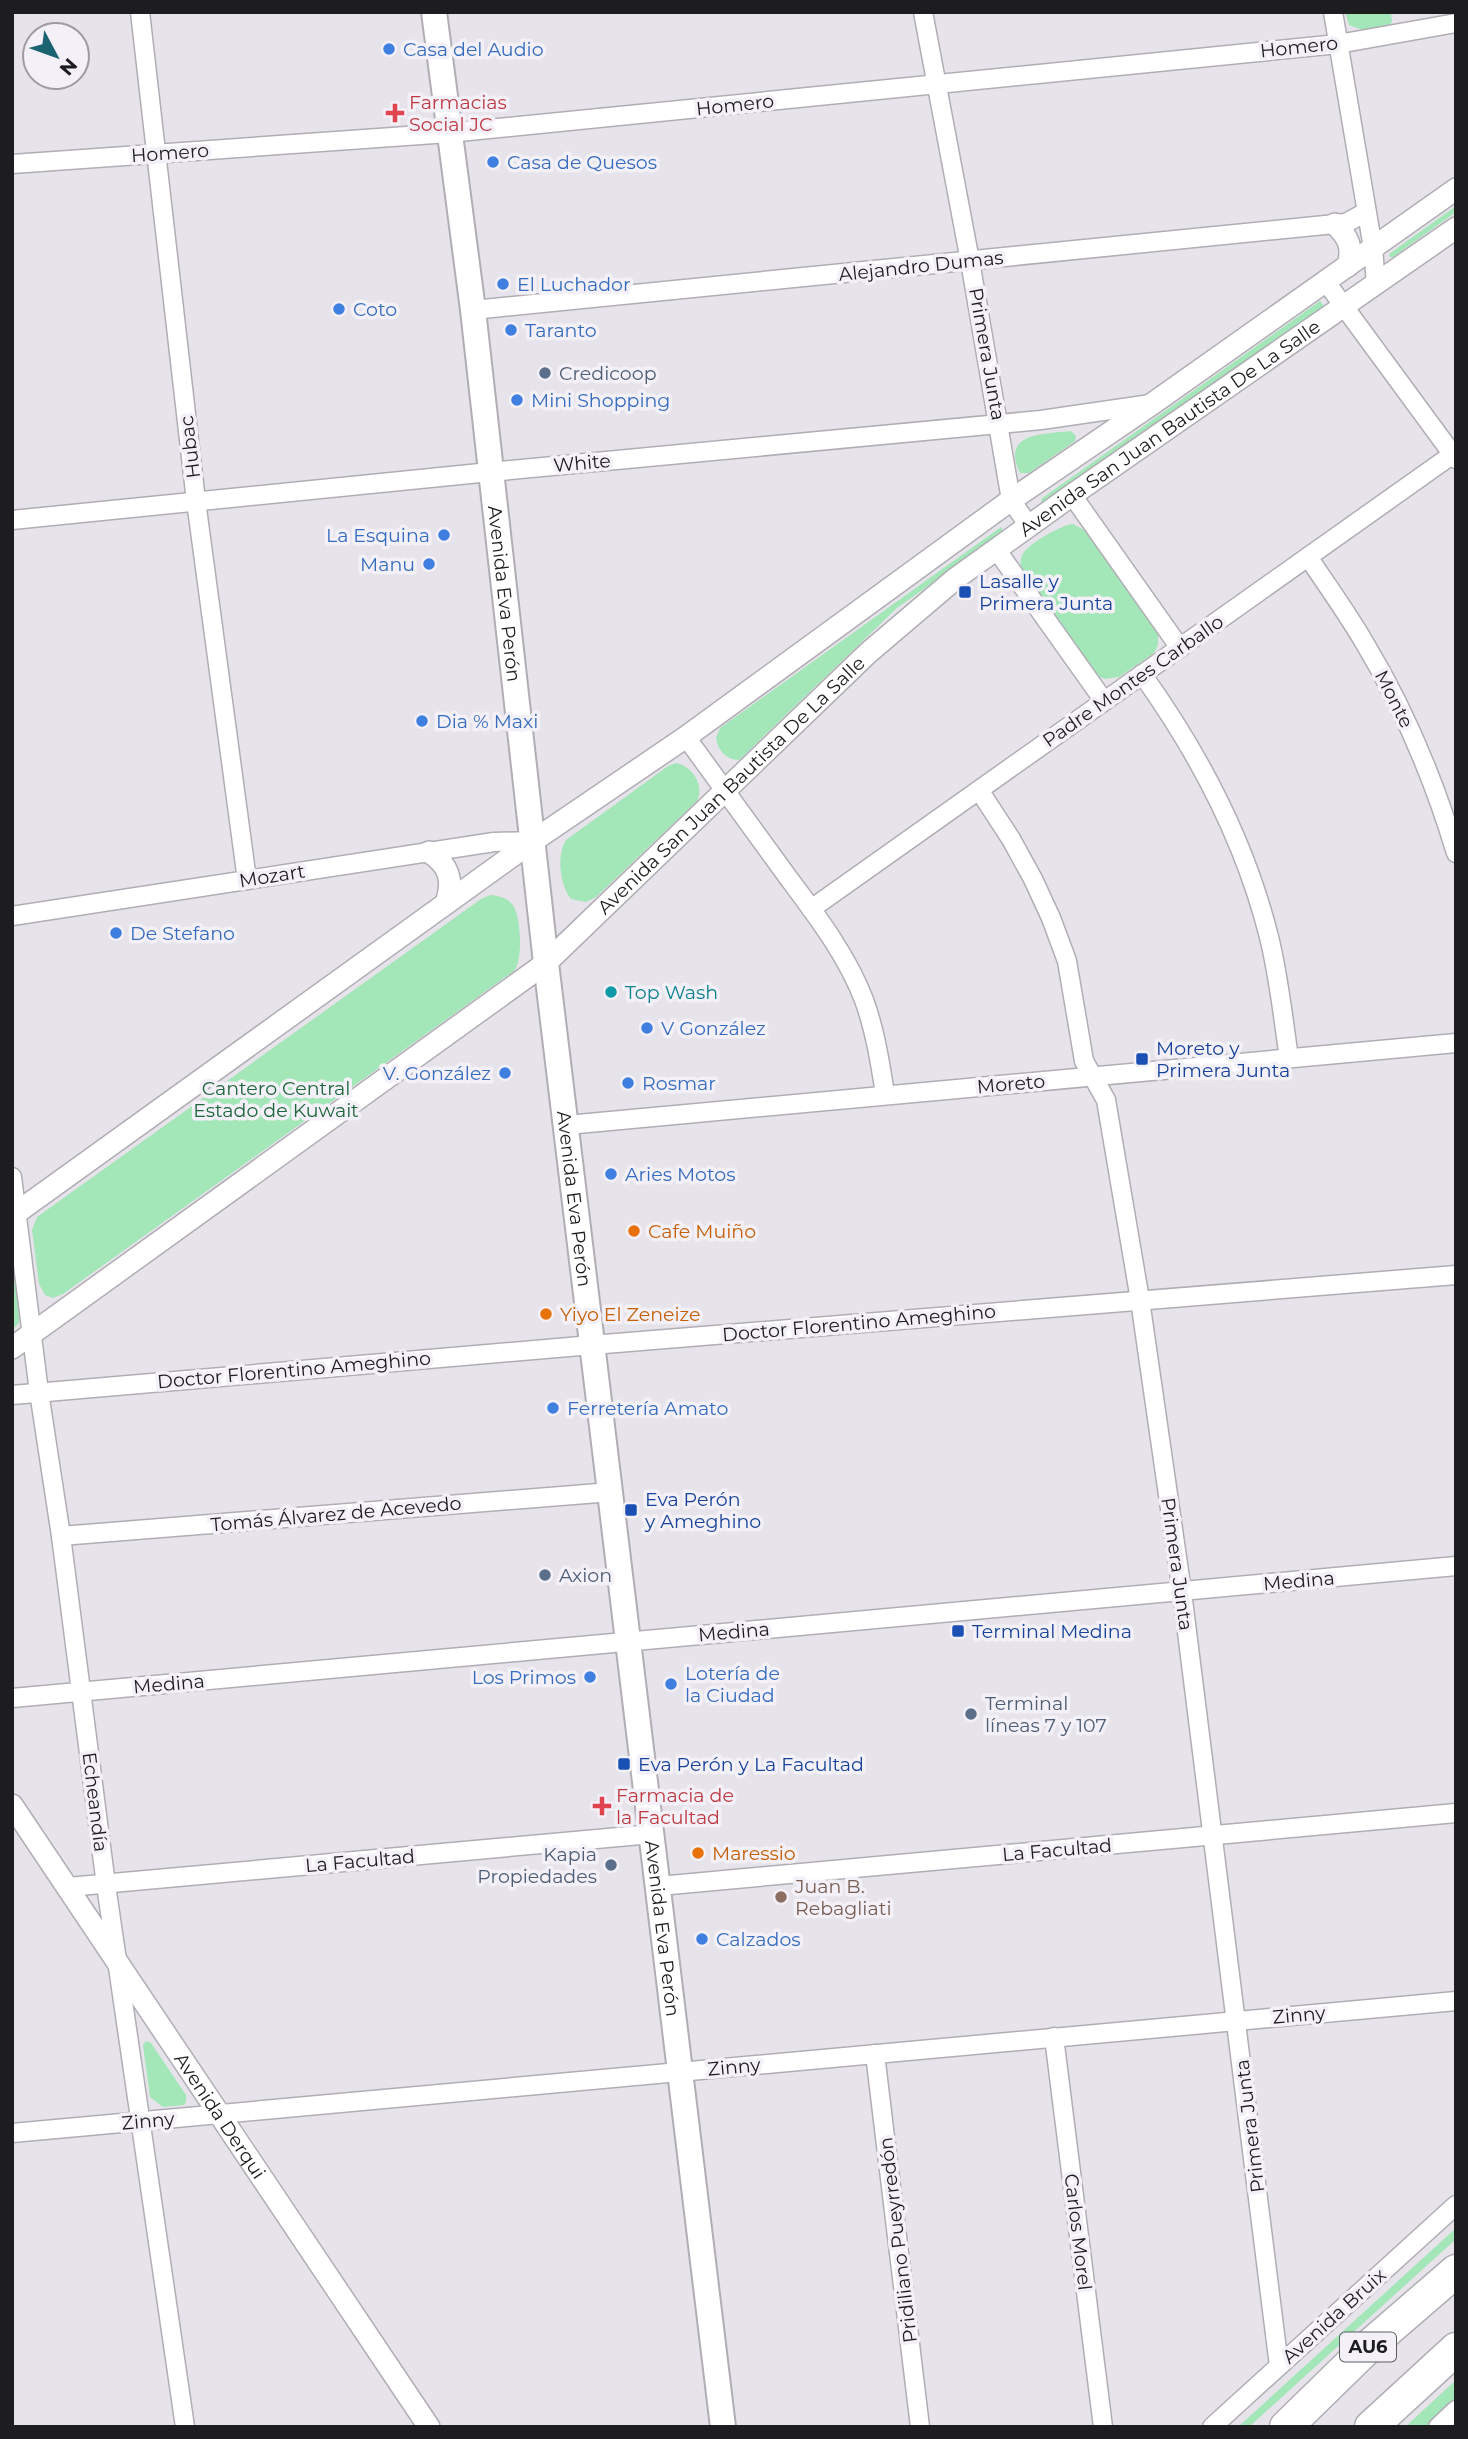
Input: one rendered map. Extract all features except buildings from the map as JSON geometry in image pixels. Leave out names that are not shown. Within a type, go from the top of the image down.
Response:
[{"type":"highway","name":"AU6","points":[[1286,2427],[1368,2347],[1456,2271]]},
{"type":"highway","points":[[1371,2427],[1456,2349]]},
{"type":"main road","name":"Avenida Eva Perón","points":[[434,12],[473,310],[592,1345],[723,2427]]},
{"type":"street","name":"Hubac","points":[[141,12],[196,501],[247,880]]},
{"type":"street","name":"Primera Junta","points":[[923,12],[1000,424],[1011,500],[1029,526]]},
{"type":"street","points":[[1333,12],[1373,248],[1376,284]]},
{"type":"street","name":"Homero","points":[[12,164],[449,133],[1338,44],[1456,23]]},
{"type":"street","name":"Avenida San Juan Bautista De La Salle","points":[[15,1214],[533,841],[686,737],[1011,500],[1456,189]]},
{"type":"street","name":"Alejandro Dumas","points":[[473,310],[1346,223],[1366,212]]},
{"type":"street","points":[[1335,224],[1351,244],[1348,266]]},
{"type":"street","name":"Avenida San Juan Bautista De La Salle","points":[[12,1348],[547,963],[867,653],[912,614],[1072,495],[1456,228]]},
{"type":"street","points":[[1326,282],[1455,455]]},
{"type":"street","name":"White","points":[[12,520],[1041,420],[1152,404]]},
{"type":"street","name":"Padre Montes Carballo","points":[[811,909],[1455,455]]},
{"type":"street","points":[[1072,495],[1180,648]]},
{"type":"street","points":[[996,550],[1104,701]]},
{"type":"street","name":"Monte","points":[[1307,557],[1364,642],[1401,712],[1426,767],[1456,853]]},
{"type":"street","points":[[1142,674],[1201,765],[1244,858],[1269,936],[1289,1058]]},
{"type":"street","points":[[686,737],[833,941],[863,998],[879,1053],[885,1094]]},
{"type":"street","name":"Primera Junta","points":[[979,790],[1027,869],[1051,918],[1067,961],[1084,1061],[1106,1100],[1182,1592],[1279,2366]]},
{"type":"street","name":"Mozart","points":[[12,916],[494,842],[533,841]]},
{"type":"street","points":[[429,852],[442,860],[449,873],[451,888],[446,903]]},
{"type":"street","name":"Moreto","points":[[567,1125],[1456,1043]]},
{"type":"street","name":"Echeandía","points":[[12,1177],[106,1885],[185,2427]]},
{"type":"street","name":"Doctor Florentino Ameghino","points":[[12,1395],[1456,1275]]},
{"type":"street","name":"Tomás Álvarez de Acevedo","points":[[61,1536],[611,1492]]},
{"type":"street","name":"Medina","points":[[12,1698],[1456,1566]]},
{"type":"street","name":"Avenida Derqui","points":[[12,1805],[429,2427]]},
{"type":"street","name":"La Facultad","points":[[659,1886],[1456,1813]]},
{"type":"street","name":"La Facultad","points":[[68,1887],[652,1834]]},
{"type":"street","name":"Zinny","points":[[12,2133],[1456,2001]]},
{"type":"street","name":"Carlos Morel","points":[[1054,2037],[1102,2427]]},
{"type":"street","name":"Pridiliano Pueyrredón","points":[[875,2054],[920,2427]]},
{"type":"street","name":"Avenida Bruix","points":[[1212,2427],[1456,2205]]},
{"type":"street","points":[[1438,2427],[1456,2410]]},
{"type":"green space","points":[[1345,12],[1391,12],[1392,22],[1387,28],[1363,30],[1349,25]]},
{"type":"green space","points":[[1456,206],[1456,212],[1390,257],[1389,254]]},
{"type":"green space","points":[[1320,301],[1324,306],[1042,503],[1041,499]]},
{"type":"green space","points":[[1071,431],[1076,436],[1075,441],[1029,473],[1020,473],[1015,460],[1020,442],[1038,435]]},
{"type":"green space","points":[[1073,524],[1086,531],[1158,633],[1158,645],[1154,653],[1119,677],[1105,679],[1095,675],[1021,569],[1022,556],[1028,548],[1054,531]]},
{"type":"green space","points":[[1001,527],[1004,532],[897,608],[739,760],[721,751],[716,738],[720,728]]},
{"type":"green space","points":[[676,763],[687,768],[695,777],[699,789],[697,801],[596,897],[586,902],[571,899],[564,886],[560,862],[566,840],[668,766]]},
{"type":"green space","name":"Cantero Central Estado de Kuwait","points":[[490,895],[507,900],[516,913],[520,950],[514,971],[63,1294],[53,1298],[45,1295],[39,1284],[32,1230],[37,1217]]},
{"type":"green space","points":[[12,1247],[21,1315],[12,1330]]},
{"type":"green space","points":[[146,2041],[151,2043],[186,2095],[184,2105],[163,2107],[150,2097],[143,2045]]},
{"type":"green space","points":[[1456,2228],[1456,2239],[1249,2427],[1238,2427]]},
{"type":"green space","points":[[1456,2380],[1456,2401],[1427,2427],[1405,2427]]},
{"type":"place","name":"Casa del Audio","points":[[389,49]]},
{"type":"place","name":"Farmacias Social JC","points":[[395,113]]},
{"type":"place","name":"Casa de Quesos","points":[[493,162]]},
{"type":"place","name":"El Luchador","points":[[503,284]]},
{"type":"place","name":"Coto","points":[[339,309]]},
{"type":"place","name":"Taranto","points":[[511,330]]},
{"type":"place","name":"Credicoop","points":[[545,373]]},
{"type":"place","name":"Mini Shopping","points":[[517,400]]},
{"type":"place","name":"La Esquina","points":[[444,535]]},
{"type":"place","name":"Manu","points":[[429,564]]},
{"type":"place","name":"Lasalle y Primera Junta","points":[[965,592]]},
{"type":"place","name":"Dia % Maxi","points":[[422,721]]},
{"type":"place","name":"De Stefano","points":[[116,933]]},
{"type":"place","name":"Top Wash","points":[[611,992]]},
{"type":"place","name":"V González","points":[[647,1028]]},
{"type":"place","name":"Moreto y Primera Junta","points":[[1142,1059]]},
{"type":"place","name":"V. González","points":[[505,1073]]},
{"type":"place","name":"Rosmar","points":[[628,1083]]},
{"type":"place","name":"Aries Motos","points":[[611,1174]]},
{"type":"place","name":"Cafe Muiño","points":[[634,1231]]},
{"type":"place","name":"Yiyo El Zeneize","points":[[546,1314]]},
{"type":"place","name":"Ferretería Amato","points":[[553,1408]]},
{"type":"place","name":"Eva Perón y Ameghino","points":[[631,1510]]},
{"type":"place","name":"Axion","points":[[545,1575]]},
{"type":"place","name":"Terminal Medina","points":[[958,1631]]},
{"type":"place","name":"Los Primos","points":[[590,1677]]},
{"type":"place","name":"Lotería de la Ciudad","points":[[671,1684]]},
{"type":"place","name":"Terminal líneas 7 y 107","points":[[971,1714]]},
{"type":"place","name":"Eva Perón y La Facultad","points":[[624,1764]]},
{"type":"place","name":"Farmacia de la Facultad","points":[[602,1806]]},
{"type":"place","name":"Maressio","points":[[698,1853]]},
{"type":"place","name":"Kapia Propiedades","points":[[611,1865]]},
{"type":"place","name":"Juan B. Rebagliati","points":[[781,1897]]},
{"type":"place","name":"Calzados","points":[[702,1939]]}]
